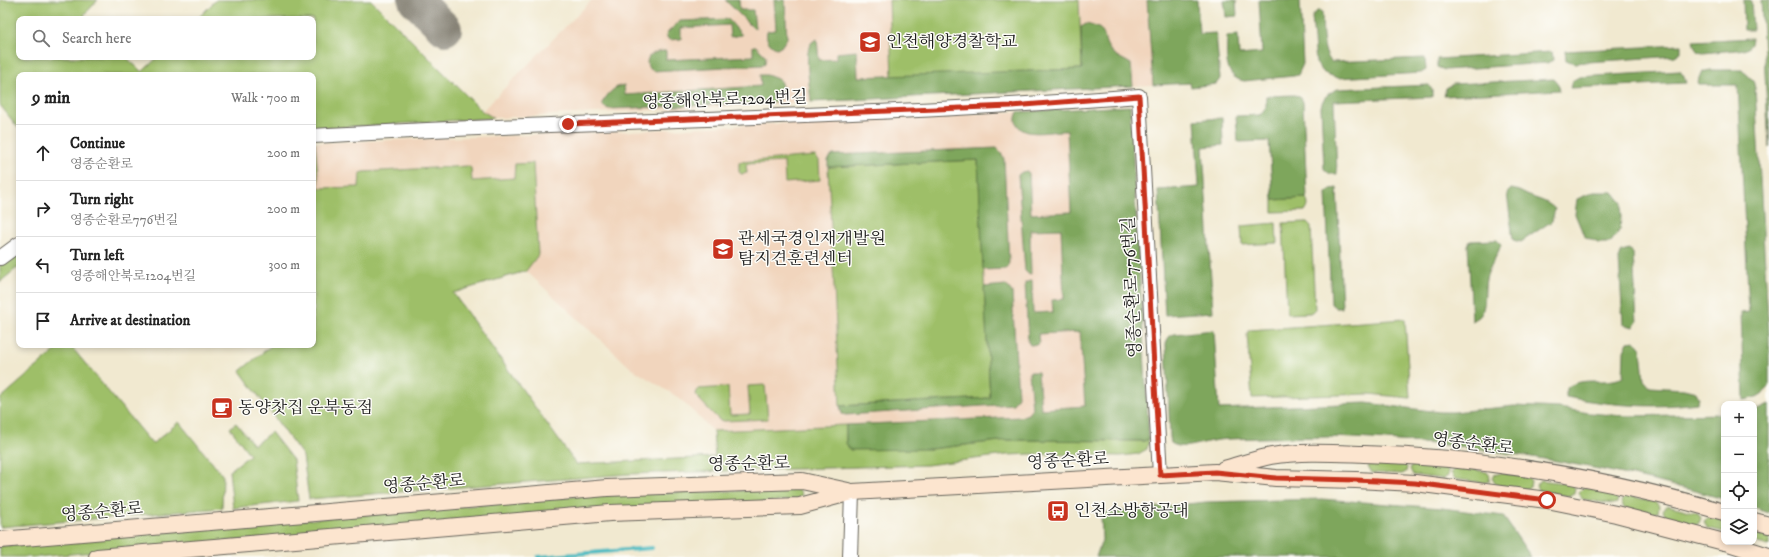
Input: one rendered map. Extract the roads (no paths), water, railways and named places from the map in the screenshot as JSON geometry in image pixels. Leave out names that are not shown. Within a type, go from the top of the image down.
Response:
[{"type":"main road","name":"영종순환로","points":[[1215,472],[1277,456],[1347,454],[1425,457],[1504,466],[1597,481],[1657,494],[1721,511]]},
{"type":"main road","name":"영종순환로","points":[[97,557],[610,513],[800,506],[852,492],[1215,472],[1276,478],[1415,483],[1470,489],[1547,500],[1616,514],[1721,541]]},
{"type":"main road","name":"영종순환로","points":[[0,540],[607,488],[802,481],[852,492]]},
{"type":"main road","points":[[1757,522],[1769,525]]},
{"type":"main road","name":"영종순환로","points":[[1734,545],[1769,556]]},
{"type":"street","name":"영종해안북로1204번길","points":[[316,136],[438,129],[1011,106],[1139,96]]},
{"type":"street","name":"영종순환로776번길","points":[[1139,96],[1160,475]]},
{"type":"street","points":[[0,258],[16,246]]},
{"type":"street","points":[[850,557],[852,492]]},
{"type":"waterway","points":[[538,557],[652,548]]},
{"type":"place","name":"인천해양경찰학교","points":[[870,42]]},
{"type":"place","name":"관세국경인재개발원 탐지견훈련센터","points":[[723,249]]},
{"type":"place","name":"동양찻집 운북동점","points":[[222,408]]},
{"type":"place","name":"인천소방항공대","points":[[1058,511]]}]
